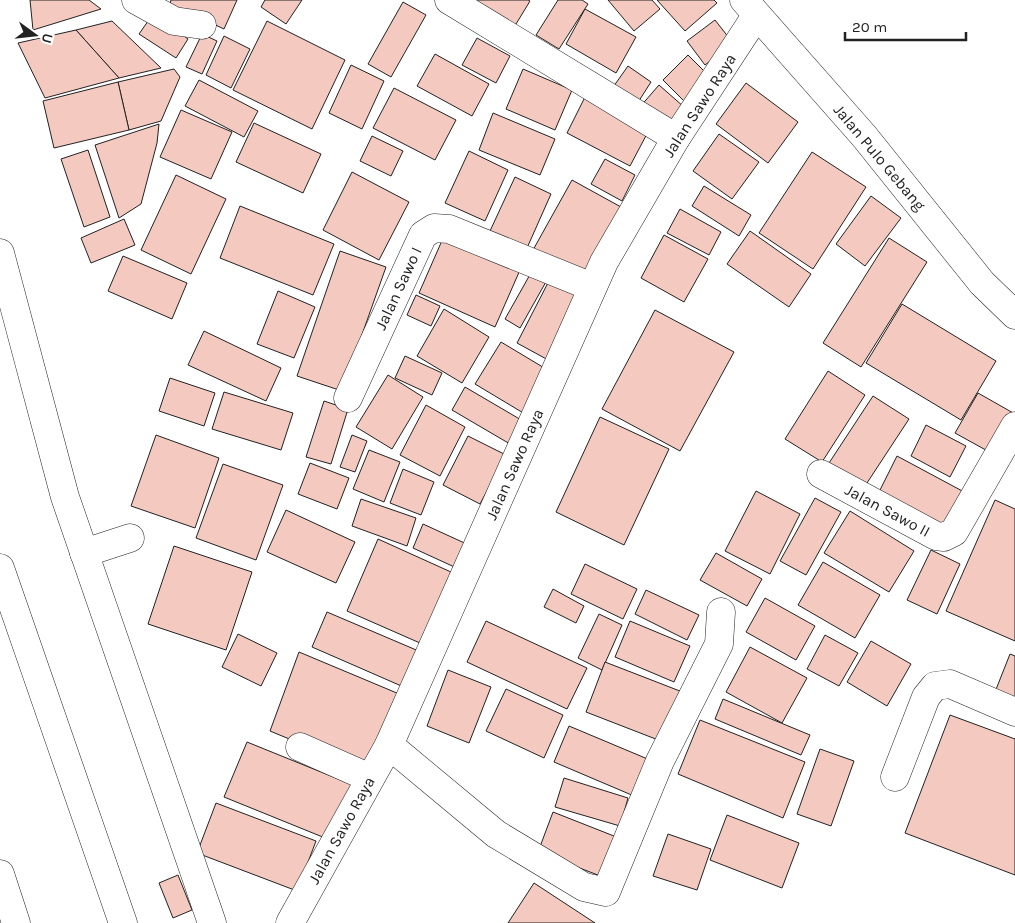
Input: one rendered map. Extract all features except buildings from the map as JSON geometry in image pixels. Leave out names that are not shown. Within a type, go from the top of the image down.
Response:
[{"type":"street","points":[[136,0],[174,21],[202,25]]},
{"type":"street","points":[[449,0],[676,138]]},
{"type":"street","name":"Jalan Sawo Raya","points":[[290,923],[389,745],[592,287],[750,8]]},
{"type":"street","name":"Jalan Pulo Gebang","points":[[750,8],[864,136],[982,283],[1015,315]]},
{"type":"street","name":"Jalan Sawo I","points":[[348,398],[423,235],[434,228],[449,229],[592,287]]},
{"type":"street","points":[[0,253],[64,497],[212,923]]},
{"type":"street","name":"Jalan Sawo II","points":[[821,474],[936,536],[944,537],[954,532],[1015,426]]},
{"type":"street","points":[[84,553],[130,538]]},
{"type":"street","points":[[0,568],[123,923]]},
{"type":"street","points":[[389,745],[496,834],[584,887],[606,892],[660,761],[719,644],[721,612]]},
{"type":"street","points":[[895,777],[926,697],[935,686],[950,684],[1015,712]]},
{"type":"street","points":[[300,747],[370,778]]},
{"type":"street","points":[[0,874],[16,923]]}]
